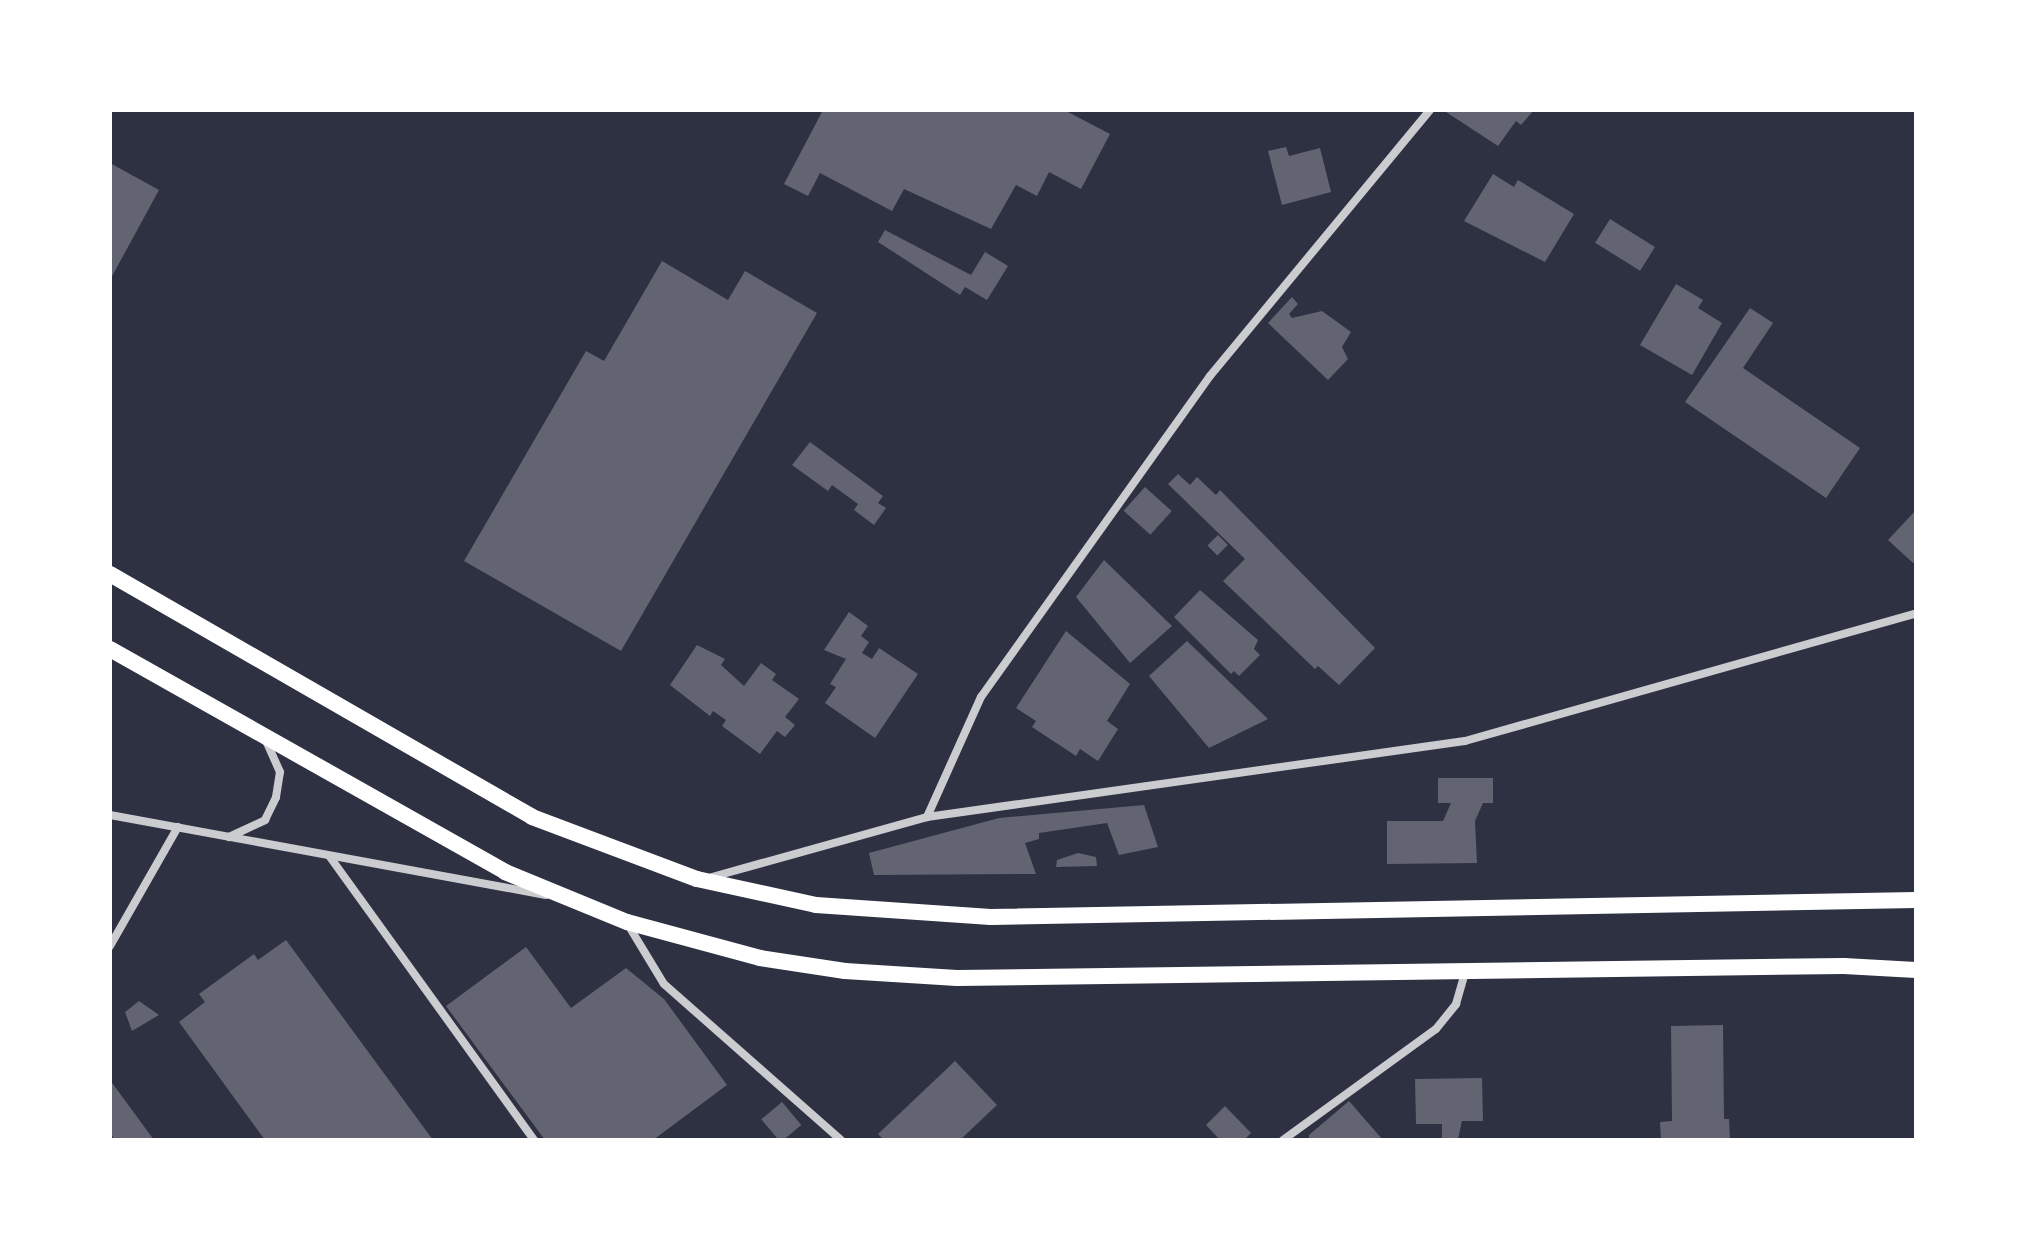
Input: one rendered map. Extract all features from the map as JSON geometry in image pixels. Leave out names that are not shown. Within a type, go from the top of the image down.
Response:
[{"type":"main road","points":[[110,574],[532,817],[697,879],[816,905],[932,917],[1916,900]]},
{"type":"main road","points":[[110,649],[435,836],[562,898],[627,922],[760,958],[927,978],[1844,966],[1916,970]]},
{"type":"street","points":[[927,817],[981,697],[1200,389],[1430,110]]},
{"type":"street","points":[[697,879],[927,817],[1465,741],[1916,613]]},
{"type":"street","points":[[228,837],[265,820],[276,797],[280,772],[266,739]]},
{"type":"street","points":[[110,815],[562,898]]},
{"type":"street","points":[[110,946],[178,827]]},
{"type":"street","points":[[330,856],[534,1140]]},
{"type":"street","points":[[627,922],[664,984],[841,1140]]},
{"type":"street","points":[[1283,1140],[1436,1029],[1456,1004],[1465,972]]},
{"type":"building","points":[[823,110],[1064,110],[1110,134],[1081,189],[1049,172],[1037,196],[1016,185],[991,229],[904,189],[892,211],[820,173],[808,196],[784,184]]},
{"type":"building","points":[[1443,110],[1534,110],[1521,125],[1516,121],[1498,146]]},
{"type":"building","points":[[1286,147],[1289,156],[1320,148],[1331,192],[1282,205],[1268,151]]},
{"type":"building","points":[[110,163],[159,190],[110,280]]},
{"type":"building","points":[[1493,174],[1514,187],[1518,180],[1574,214],[1545,262],[1464,221]]},
{"type":"building","points":[[1610,219],[1655,247],[1640,271],[1595,243]]},
{"type":"building","points":[[885,230],[971,275],[985,252],[1008,266],[987,300],[965,287],[960,295],[878,242]]},
{"type":"building","points":[[662,261],[728,300],[745,271],[817,313],[621,651],[464,561],[586,351],[604,361]]},
{"type":"building","points":[[1676,284],[1703,300],[1698,308],[1722,323],[1692,375],[1640,345]]},
{"type":"building","points":[[1292,297],[1298,304],[1289,314],[1292,318],[1322,311],[1351,332],[1342,347],[1348,359],[1328,380],[1268,323]]},
{"type":"building","points":[[1750,308],[1773,323],[1743,368],[1860,448],[1826,498],[1685,402]]},
{"type":"building","points":[[810,442],[883,496],[878,503],[886,508],[874,525],[854,510],[858,504],[832,485],[828,491],[792,465]]},
{"type":"building","points":[[1178,474],[1190,485],[1197,477],[1216,495],[1220,490],[1375,648],[1339,685],[1318,666],[1315,669],[1223,581],[1245,559],[1168,484]]},
{"type":"building","points":[[1145,487],[1172,511],[1150,535],[1124,511]]},
{"type":"building","points":[[1916,510],[1916,560],[1913,563],[1888,540]]},
{"type":"building","points":[[1218,535],[1228,545],[1217,556],[1207,546]]},
{"type":"building","points":[[1104,560],[1172,626],[1130,663],[1076,597]]},
{"type":"building","points":[[1200,590],[1258,640],[1254,649],[1260,655],[1239,676],[1234,671],[1231,674],[1174,617]]},
{"type":"building","points":[[849,612],[868,626],[861,636],[869,642],[862,653],[872,659],[879,648],[918,674],[875,738],[825,703],[836,687],[830,684],[846,659],[824,650]]},
{"type":"building","points":[[1066,631],[1130,684],[1107,721],[1118,729],[1098,761],[1080,749],[1076,756],[1032,727],[1036,721],[1016,708]]},
{"type":"building","points":[[1187,641],[1268,719],[1209,748],[1149,676]]},
{"type":"building","points":[[697,645],[725,659],[721,665],[744,686],[761,663],[776,674],[772,680],[799,699],[785,717],[795,725],[785,737],[777,731],[760,754],[722,726],[726,720],[713,711],[710,716],[670,685]]},
{"type":"building","points":[[1438,778],[1493,778],[1493,803],[1483,803],[1475,821],[1477,863],[1387,864],[1387,821],[1443,821],[1451,803],[1438,803]]},
{"type":"building","points":[[1144,805],[1158,847],[1119,855],[1107,823],[1039,833],[1039,839],[1025,843],[1036,874],[874,875],[869,853],[999,818]]},
{"type":"building","points":[[1078,853],[1096,857],[1097,866],[1056,867],[1057,860]]},
{"type":"building","points":[[286,940],[433,1140],[265,1140],[179,1022],[205,1002],[199,994],[254,954],[258,960]]},
{"type":"building","points":[[526,947],[571,1008],[626,968],[664,999],[727,1085],[653,1140],[545,1140],[446,1006]]},
{"type":"building","points":[[139,1001],[159,1015],[132,1031],[125,1012]]},
{"type":"building","points":[[1723,1025],[1724,1119],[1729,1119],[1730,1140],[1661,1140],[1660,1122],[1672,1121],[1671,1026]]},
{"type":"building","points":[[955,1061],[997,1105],[960,1140],[884,1140],[878,1134]]},
{"type":"building","points":[[1482,1078],[1483,1121],[1462,1121],[1458,1139],[1442,1139],[1442,1124],[1416,1124],[1415,1079]]},
{"type":"building","points":[[110,1080],[154,1140],[115,1140],[110,1133]]},
{"type":"building","points":[[1349,1101],[1383,1140],[1309,1140],[1309,1135]]},
{"type":"building","points":[[782,1102],[801,1125],[783,1140],[779,1140],[761,1119]]},
{"type":"building","points":[[1225,1106],[1251,1133],[1244,1140],[1220,1140],[1206,1125]]}]
